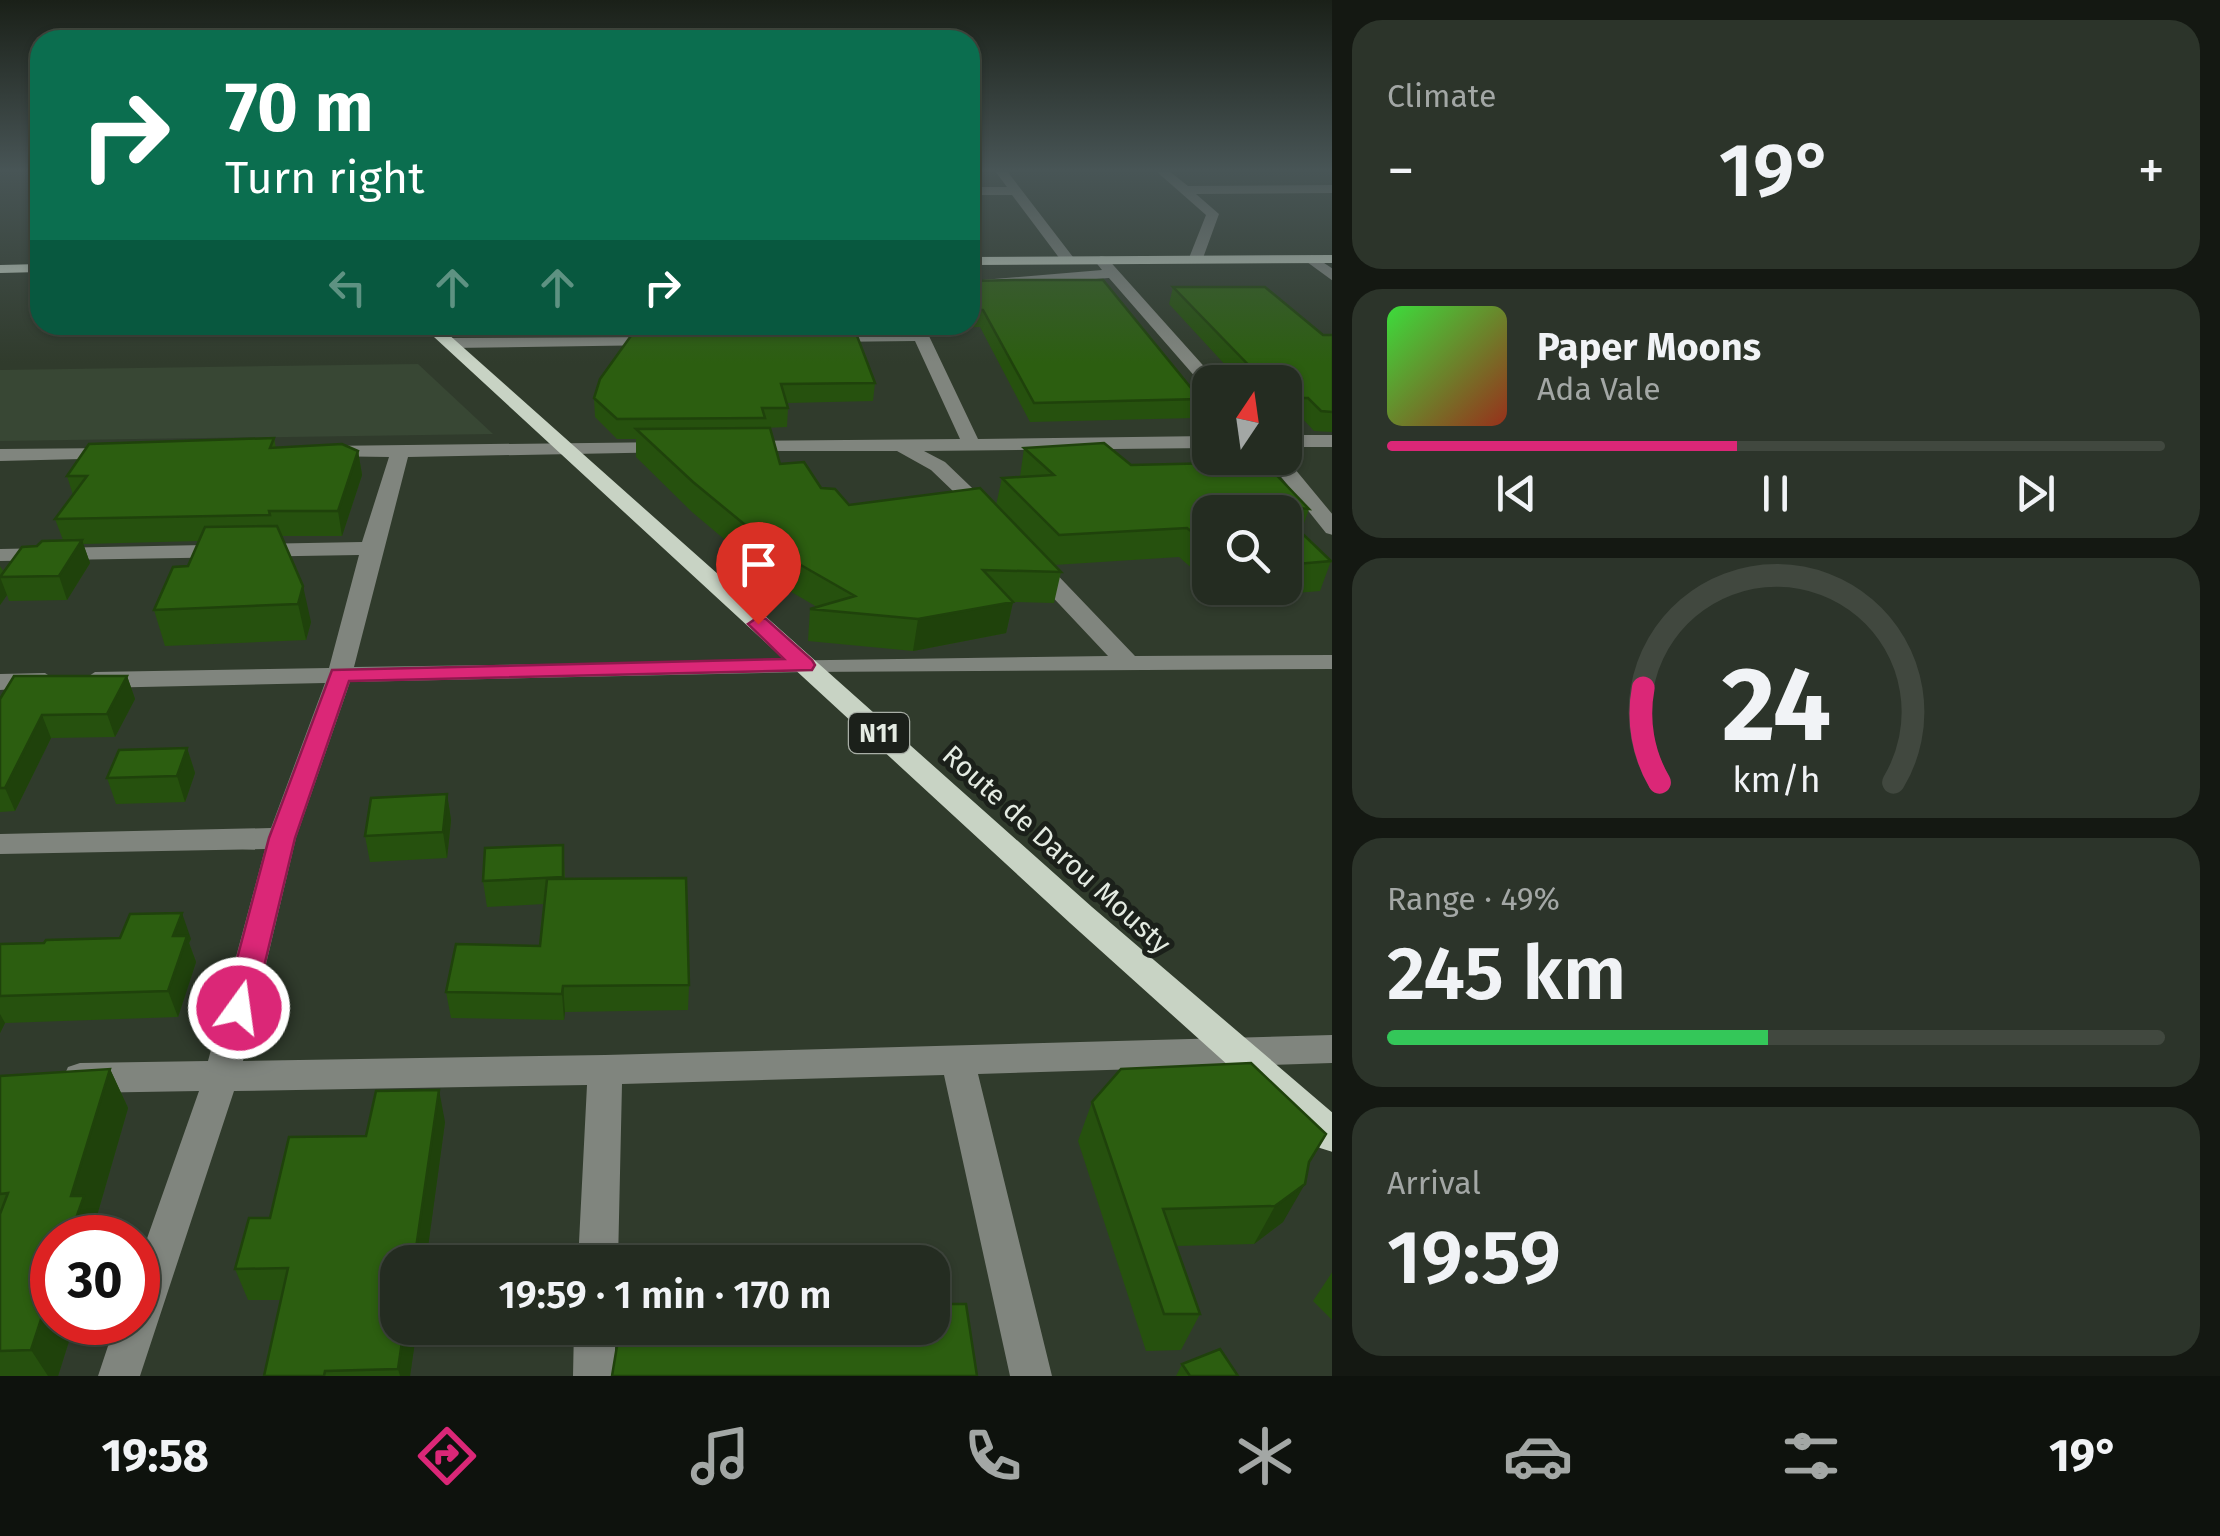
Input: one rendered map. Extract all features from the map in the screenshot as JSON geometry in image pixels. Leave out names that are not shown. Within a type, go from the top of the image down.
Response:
[{"type":"main road","points":[[980,261],[1068,260],[1105,267],[1196,258],[1332,259]]},
{"type":"main road","points":[[0,268],[30,268]]},
{"type":"main road","name":"Route de Darou Mousty","points":[[442,335],[804,665],[1332,1136]]},
{"type":"street","points":[[1049,235],[1068,260]]},
{"type":"street","points":[[1196,258],[1205,235]]},
{"type":"street","points":[[1312,259],[1332,277]]},
{"type":"street","points":[[980,284],[1105,267],[1193,365]]},
{"type":"street","points":[[803,338],[845,335]]},
{"type":"street","points":[[917,335],[972,445]]},
{"type":"street","points":[[451,342],[686,339]]},
{"type":"street","points":[[1302,442],[1332,441]]},
{"type":"street","points":[[725,448],[1192,442]]},
{"type":"street","points":[[898,446],[938,466],[1004,532]]},
{"type":"street","points":[[305,452],[686,448]]},
{"type":"street","points":[[160,1255],[222,1075],[282,838],[340,674],[400,451]]},
{"type":"street","points":[[0,455],[134,454]]},
{"type":"street","points":[[1289,475],[1332,529]]},
{"type":"street","points":[[0,555],[371,548]]},
{"type":"street","points":[[1026,556],[1130,665]]},
{"type":"street","points":[[0,682],[804,665],[1332,662]]},
{"type":"street","points":[[0,844],[282,838]]},
{"type":"street","points":[[56,1078],[605,1070],[1332,1049]]},
{"type":"street","points":[[957,1058],[1031,1376]]},
{"type":"street","points":[[599,1245],[605,1070]]},
{"type":"street","points":[[119,1376],[129,1345]]},
{"type":"street","points":[[594,1376],[595,1345]]},
{"type":"shaded area","points":[[418,364],[493,434],[0,441],[0,370]]},
{"type":"building","points":[[1103,280],[1192,389],[1192,399],[1034,403],[980,310],[980,281]]},
{"type":"building","points":[[1173,287],[1265,287],[1323,335],[1332,335],[1332,412],[1321,411],[1308,398],[1302,398],[1302,365],[1249,365]]},
{"type":"building","points":[[632,335],[857,335],[875,383],[781,384],[788,408],[762,408],[765,418],[617,419],[594,398],[600,379]]},
{"type":"building","points":[[770,428],[780,464],[804,462],[821,488],[835,489],[849,505],[980,488],[1061,572],[983,570],[1013,602],[918,619],[810,609],[855,596],[778,552],[636,429]]},
{"type":"building","points":[[274,438],[270,448],[342,444],[358,451],[338,511],[55,519],[87,476],[67,476],[89,444]]},
{"type":"building","points":[[1104,443],[1131,465],[1192,464],[1192,475],[1276,475],[1296,495],[1192,495],[1192,532],[1187,528],[1059,535],[1002,478],[1054,475],[1024,448]]},
{"type":"building","points":[[277,526],[303,586],[298,604],[154,610],[173,567],[188,566],[205,527]]},
{"type":"building","points":[[1302,533],[1331,561],[1302,564]]},
{"type":"building","points":[[82,540],[59,576],[0,577],[22,547],[37,546],[42,541]]},
{"type":"building","points":[[14,676],[127,676],[107,714],[42,715],[5,788],[0,788],[0,699]]},
{"type":"building","points":[[187,748],[177,776],[107,778],[119,750]]},
{"type":"building","points":[[447,794],[443,832],[365,836],[371,798]]},
{"type":"building","points":[[563,845],[563,877],[483,881],[485,848]]},
{"type":"building","points":[[686,878],[689,985],[563,986],[562,994],[446,992],[456,944],[540,946],[547,879]]},
{"type":"building","points":[[182,913],[173,936],[187,936],[168,991],[0,996],[0,944],[120,938],[130,914]]},
{"type":"building","points":[[1251,1063],[1326,1134],[1309,1162],[1305,1184],[1275,1206],[1163,1209],[1200,1314],[1164,1314],[1092,1102],[1121,1069]]},
{"type":"building","points":[[110,1069],[71,1196],[84,1196],[77,1215],[30,1215],[31,1350],[0,1351],[0,1214],[8,1193],[0,1194],[0,1076]]},
{"type":"building","points":[[439,1090],[416,1245],[380,1245],[380,1345],[402,1345],[398,1369],[325,1371],[324,1376],[264,1376],[288,1268],[235,1269],[249,1218],[270,1218],[289,1137],[366,1136],[376,1091]]},
{"type":"building","points":[[950,1304],[966,1304],[977,1376],[612,1376],[617,1346],[950,1345]]},
{"type":"building","points":[[1220,1349],[1238,1376],[1190,1376],[1182,1364]]},
{"type":"route","points":[[239,1008],[282,838],[340,674],[804,665],[758,624]]}]
